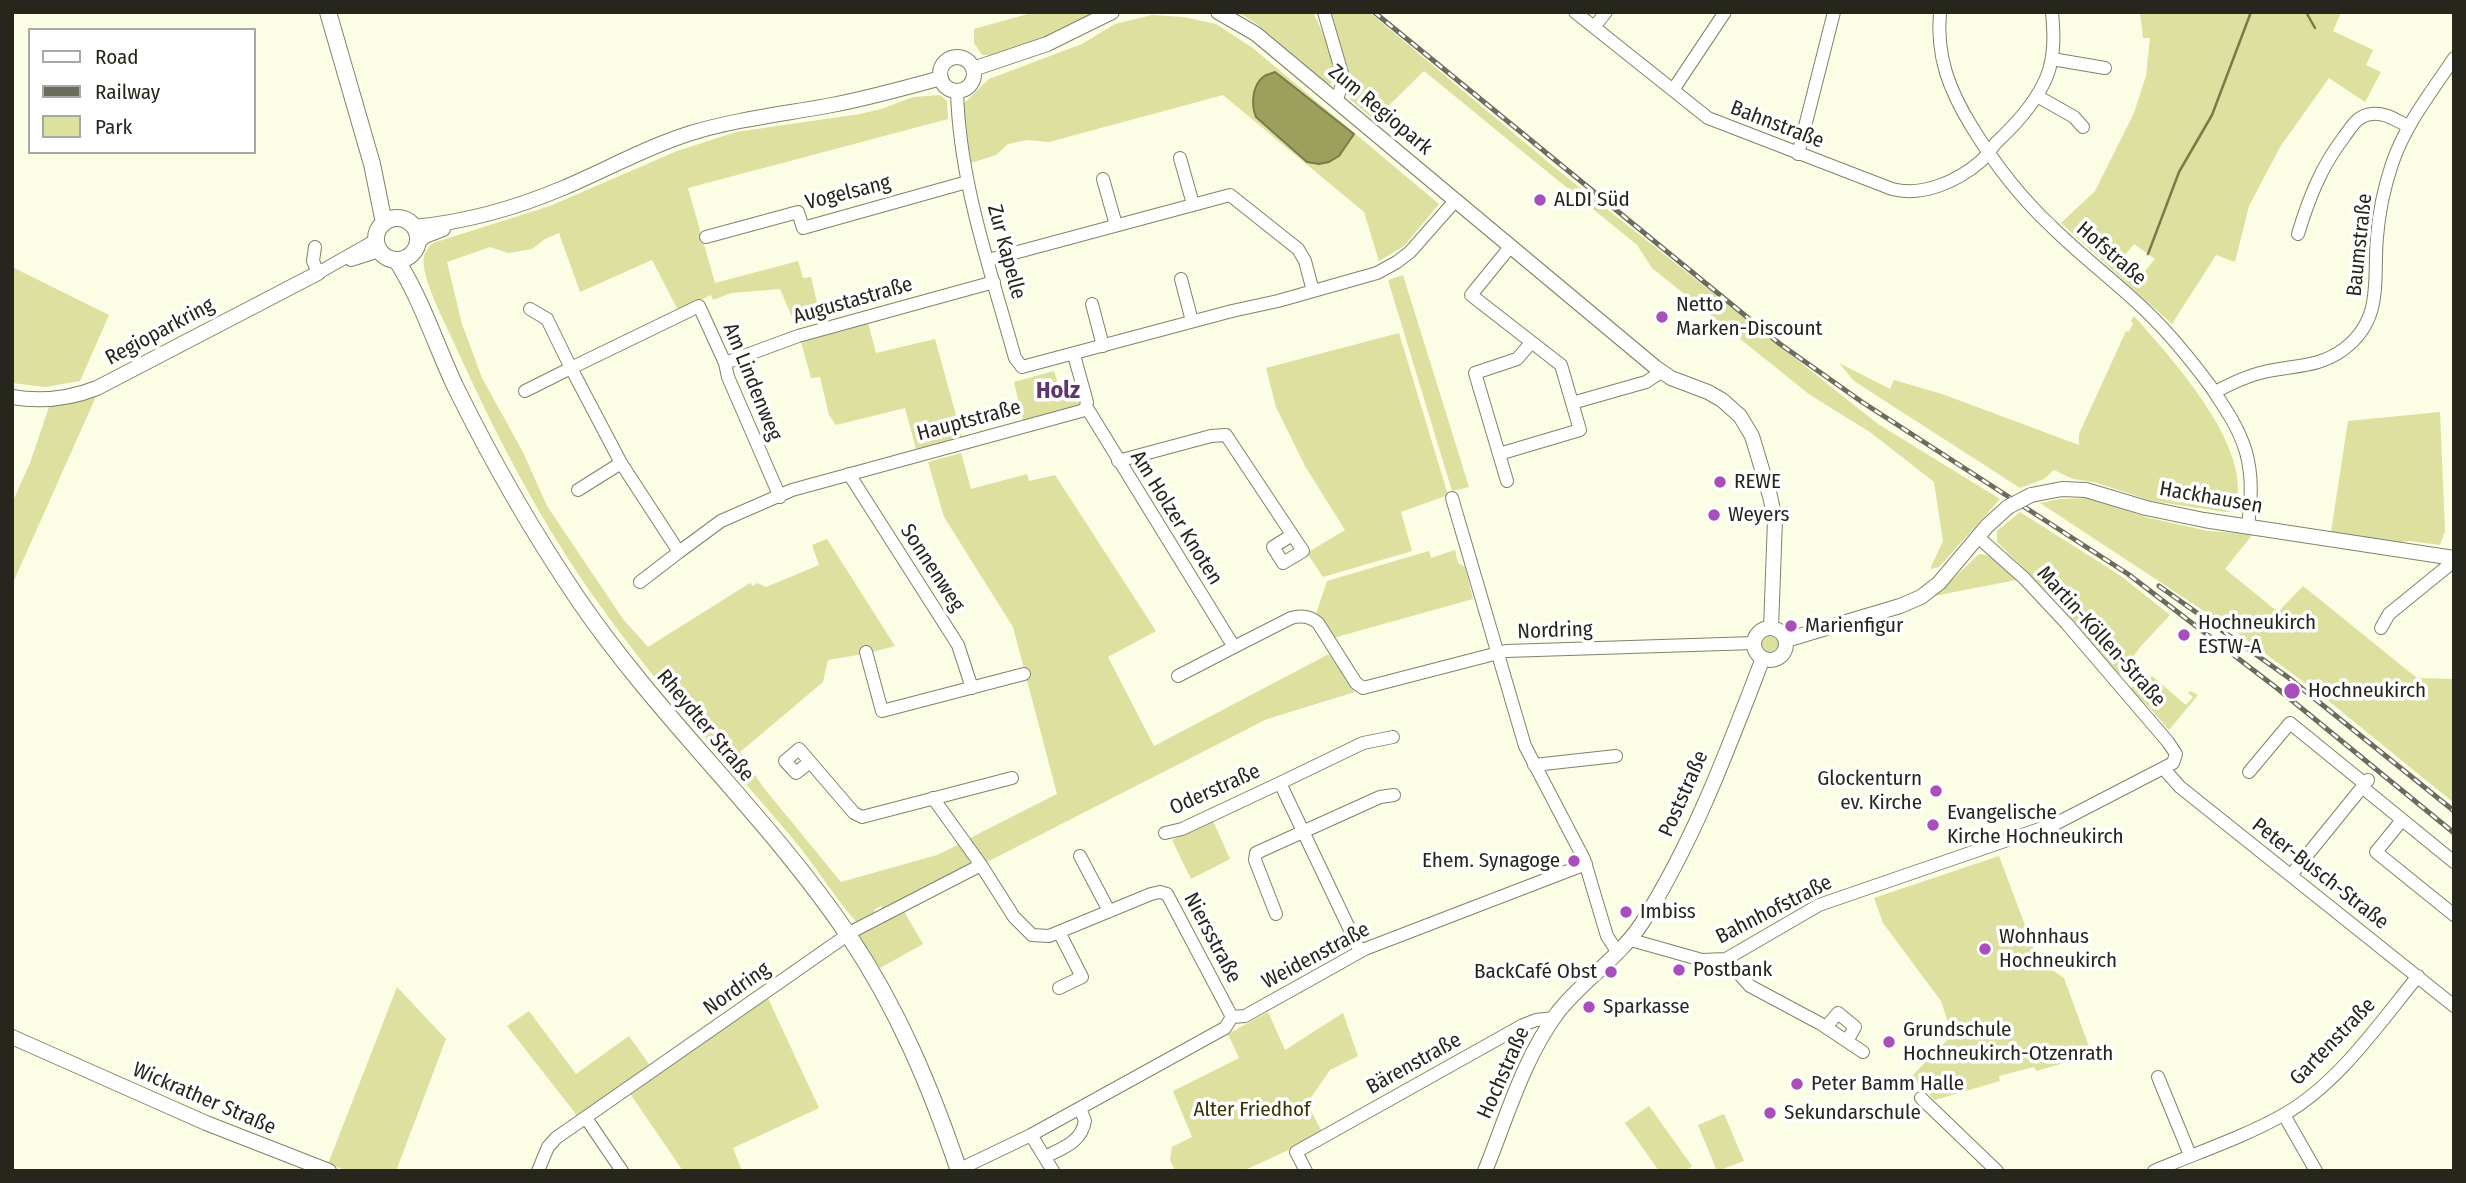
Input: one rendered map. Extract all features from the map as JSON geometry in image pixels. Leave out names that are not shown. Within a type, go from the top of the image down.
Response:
[{"type":"main road","points":[[328,12],[390,220]]},
{"type":"main road","points":[[390,220],[406,220],[416,234],[414,252],[403,259],[386,258],[377,245],[378,230],[390,220]]},
{"type":"main road","name":"Rheydter Straße","points":[[403,259],[452,379],[489,455],[532,529],[580,602],[650,694],[785,852],[848,935],[907,1037],[933,1097],[959,1170]]},
{"type":"street","points":[[973,69],[1047,44],[1112,12]]},
{"type":"street","name":"Zum Regiopark","points":[[1218,12],[1256,34],[1661,372],[1725,402],[1744,421],[1754,441],[1774,520],[1771,628]]},
{"type":"street","points":[[1324,12],[1345,80],[1336,101]]},
{"type":"street","name":"Bahnstraße","points":[[1575,12],[1713,121],[1892,189],[1910,191],[1928,189],[1950,180],[1980,162],[2018,121],[2037,96],[2052,59],[2052,12]]},
{"type":"street","points":[[1594,27],[1606,12]]},
{"type":"street","points":[[1673,90],[1725,12]]},
{"type":"street","points":[[1798,154],[1834,12]]},
{"type":"street","name":"Hofstraße","points":[[1940,12],[1939,41],[1946,78],[1958,105],[1988,154],[2049,225],[2161,326],[2215,393],[2235,425],[2247,456],[2251,486],[2248,526]]},
{"type":"street","points":[[950,58],[966,60],[973,69],[969,85],[957,90],[946,86],[941,78],[943,65],[950,58]]},
{"type":"street","name":"Baumstraße","points":[[2215,393],[2255,374],[2325,361],[2347,347],[2361,331],[2372,312],[2375,298],[2376,243],[2382,202],[2393,161],[2408,126],[2454,58]]},
{"type":"street","points":[[2052,59],[2105,68]]},
{"type":"street","points":[[416,234],[428,234],[553,192],[637,153],[691,133],[751,118],[847,102],[941,78]]},
{"type":"street","name":"Zur Kapelle","points":[[957,90],[967,182],[1018,365],[1031,366],[1074,355]]},
{"type":"street","points":[[2037,96],[2074,117],[2083,127]]},
{"type":"street","points":[[2298,234],[2309,197],[2320,173],[2355,122],[2367,115],[2379,114],[2408,126]]},
{"type":"street","points":[[1180,158],[1192,204]]},
{"type":"street","points":[[1103,179],[1116,225]]},
{"type":"street","name":"Vogelsang","points":[[706,237],[798,212],[803,228],[967,182]]},
{"type":"street","points":[[988,260],[1225,195],[1235,197],[1299,251],[1305,261],[1313,291]]},
{"type":"street","points":[[1087,408],[1074,355],[1192,321],[1370,276],[1397,262],[1420,243],[1455,201]]},
{"type":"street","points":[[315,247],[313,261],[318,272],[377,245]]},
{"type":"street","points":[[1499,454],[1580,430],[1561,365],[1471,295],[1510,247]]},
{"type":"street","name":"Regioparkring","points":[[12,397],[37,400],[57,398],[97,388],[318,272]]},
{"type":"street","points":[[1181,279],[1192,321]]},
{"type":"street","name":"Augustastraße","points":[[725,363],[798,336],[994,282]]},
{"type":"street","points":[[1092,304],[1103,346]]},
{"type":"street","name":"Am Lindenweg","points":[[525,391],[699,306],[780,496]]},
{"type":"street","points":[[530,309],[547,319],[621,463],[679,552]]},
{"type":"street","points":[[1507,481],[1475,373],[1517,359],[1531,343]]},
{"type":"street","points":[[1572,403],[1646,382],[1661,372]]},
{"type":"street","name":"Am Holzer Knoten","points":[[1087,408],[1234,647]]},
{"type":"street","name":"Hauptstraße","points":[[780,496],[792,490],[1087,408]]},
{"type":"street","points":[[1118,461],[1211,436],[1226,435],[1292,535]]},
{"type":"street","points":[[578,490],[621,463]]},
{"type":"street","name":"Sonnenweg","points":[[849,474],[958,645],[972,688]]},
{"type":"street","name":"Hackhausen","points":[[1978,537],[2008,507],[2031,495],[2062,489],[2086,490],[2160,511],[2454,560]]},
{"type":"street","points":[[640,582],[721,521],[780,496]]},
{"type":"street","points":[[1452,498],[1523,740],[1586,864],[1607,936],[1618,953]]},
{"type":"street","points":[[1786,640],[1921,597],[1939,583],[1978,537]]},
{"type":"street","name":"Martin-Köllen-Straße","points":[[1978,537],[2024,578],[2067,624],[2172,746],[2175,757],[2173,763],[2164,769]]},
{"type":"street","name":"Hackhausen","points":[[2381,628],[2389,614],[2454,560]]},
{"type":"street","name":"Nordring","points":[[1234,647],[1291,618],[1306,617],[1318,624],[1356,683],[1362,688],[1517,650],[1754,643]]},
{"type":"street","points":[[1771,628],[1779,630],[1786,640],[1781,656],[1772,660],[1763,658],[1756,651],[1754,643],[1758,633],[1771,628]]},
{"type":"street","points":[[1178,676],[1234,647]]},
{"type":"street","points":[[866,652],[882,711],[1024,674]]},
{"type":"street","name":"Poststraße","points":[[1631,940],[1700,816],[1763,658]]},
{"type":"street","points":[[2249,772],[2290,723],[2366,783],[2402,820],[2454,862]]},
{"type":"street","name":"Oderstraße","points":[[1165,832],[1181,830],[1363,743],[1392,737]]},
{"type":"street","points":[[1534,765],[1616,755]]},
{"type":"street","points":[[810,762],[859,816],[1012,778]]},
{"type":"street","name":"Peter-Busch-Straße","points":[[2164,769],[2180,787],[2454,1006]]},
{"type":"street","name":"Bahnhofstraße","points":[[1631,940],[1699,960],[1726,959],[1819,905],[2057,822],[2164,769]]},
{"type":"street","name":"Oderstraße","points":[[1280,783],[1360,951]]},
{"type":"street","points":[[2291,875],[2366,783]]},
{"type":"street","points":[[1276,914],[1255,855],[1380,797],[1394,795]]},
{"type":"street","name":"Niersstraße","points":[[933,798],[1025,930],[1039,937],[1059,932],[1154,893],[1167,894],[1232,1017]]},
{"type":"street","points":[[2402,820],[2376,852],[2454,915]]},
{"type":"street","points":[[1080,856],[1109,911]]},
{"type":"street","name":"Weidenstraße","points":[[959,1170],[1031,1135],[1225,1028],[1232,1017],[1245,1016],[1360,951],[1586,864]]},
{"type":"street","name":"Nordring","points":[[538,1171],[552,1142],[848,935],[981,865]]},
{"type":"street","points":[[1059,932],[1082,976],[1059,988]]},
{"type":"street","name":"Hochstraße","points":[[1485,1171],[1527,1063],[1554,1018],[1571,997],[1631,940]]},
{"type":"street","points":[[1726,959],[1750,986],[1826,1027],[1863,1052]]},
{"type":"street","name":"Gartenstraße","points":[[2154,1171],[2284,1115],[2309,1097],[2340,1069],[2418,976]]},
{"type":"street","points":[[1826,1027],[1838,1013],[1856,1027],[1847,1041]]},
{"type":"street","name":"Bärenstraße","points":[[1306,1171],[1296,1152],[1523,1025],[1554,1018]]},
{"type":"street","name":"Wickrather Straße","points":[[12,1037],[206,1123],[329,1171]]},
{"type":"street","points":[[2158,1077],[2190,1155]]},
{"type":"street","points":[[1921,1098],[1997,1171]]},
{"type":"street","points":[[1045,1157],[1074,1142],[1081,1134],[1085,1121],[1080,1108]]},
{"type":"street","points":[[2284,1115],[2316,1171]]},
{"type":"street","points":[[586,1118],[622,1171]]},
{"type":"street","points":[[1031,1135],[1053,1171]]},
{"type":"green space","points":[[1035,12],[1097,12],[1042,41],[1013,52],[982,55],[974,43],[974,29]]},
{"type":"green space","points":[[1238,12],[1313,12],[1332,53],[1338,81],[1328,84],[1257,24]]},
{"type":"green space","points":[[1331,12],[1369,12],[1554,167],[1878,424],[2000,499],[1939,567],[1930,569],[1943,541],[1934,482],[1870,432],[1810,395],[1652,268],[1637,245],[1424,71],[1374,120],[1350,99],[1352,84]]},
{"type":"green space","points":[[2140,12],[2341,12],[2333,31],[2373,50],[2366,65],[2381,72],[2365,102],[2329,78],[2280,147],[2249,206],[2235,262],[2216,255],[2172,324],[2061,223],[2095,191],[2134,113],[2146,76],[2150,38],[2143,38]],"holes":[[[2134,244],[2155,259],[2138,279],[2118,263]]]},
{"type":"green space","points":[[1152,15],[1184,17],[1216,24],[1254,49],[1439,204],[1404,246],[1379,261],[1364,212],[1223,95],[1049,142],[1027,140],[1008,144],[996,155],[971,163],[962,105],[989,79],[1082,44],[1115,24]]},
{"type":"green space","points":[[940,95],[947,101],[948,119],[688,188],[715,283],[798,261],[803,278],[811,277],[821,320],[796,326],[780,289],[731,293],[713,300],[711,295],[678,310],[652,260],[580,292],[559,233],[532,249],[508,253],[490,247],[447,262],[462,324],[482,378],[523,452],[547,506],[623,619],[648,647],[750,583],[753,586],[757,583],[766,587],[819,565],[812,545],[827,539],[895,646],[828,660],[823,682],[740,752],[763,787],[841,882],[937,855],[958,845],[969,858],[970,864],[884,911],[881,906],[874,910],[876,915],[858,924],[794,840],[647,668],[580,577],[540,513],[487,413],[435,300],[426,275],[424,256],[433,243],[550,206],[677,151],[736,132],[860,114],[913,97]]},
{"type":"green space","points":[[12,267],[109,315],[80,381],[45,387],[12,383]]},
{"type":"green space","points":[[1403,275],[1469,487],[1452,491],[1388,280]]},
{"type":"green space","points":[[2134,316],[2188,380],[2222,434],[2234,461],[2238,487],[2234,511],[2152,501],[2094,482],[2073,479],[2054,470],[2044,479],[2020,488],[1854,381],[1839,363],[1890,389],[1894,380],[1942,394],[2079,445],[2079,434],[2126,331],[2129,332]]},
{"type":"green space","points":[[868,323],[876,353],[935,339],[962,437],[916,449],[905,408],[836,425],[829,415],[820,377],[811,378],[801,342]]},
{"type":"green space","points":[[1399,333],[1448,495],[1401,512],[1412,551],[1323,577],[1307,553],[1345,530],[1305,466],[1276,407],[1266,368]]},
{"type":"green space","points":[[1054,371],[1059,387],[1076,382],[1081,401],[1079,405],[1023,420],[1014,382]]},
{"type":"green space","points":[[98,392],[12,585],[12,503],[30,463],[50,404]]},
{"type":"green space","points":[[2440,412],[2445,531],[2440,545],[2410,541],[2394,543],[2331,532],[2348,421]]},
{"type":"green space","points":[[961,453],[971,489],[1027,474],[1029,481],[1055,475],[1156,631],[1108,657],[1154,746],[1329,654],[1355,692],[1267,719],[987,862],[968,839],[1057,794],[1013,627],[944,517],[928,462]]},
{"type":"green space","points":[[2087,498],[2149,518],[2208,531],[2253,534],[2225,569],[2278,612],[2303,586],[2417,678],[2454,679],[2454,803],[2320,694],[2233,630],[2040,503]]},
{"type":"green space","points":[[2020,512],[2121,576],[2170,615],[2118,676],[2058,602],[1997,542],[1997,531]]},
{"type":"green space","points":[[1455,550],[1458,563],[1465,567],[1473,599],[1333,638],[1316,614],[1327,581],[1429,551],[1431,558]]},
{"type":"green space","points":[[1979,554],[1995,560],[2016,580],[1929,597],[1953,579]]},
{"type":"green space","points":[[1770,635],[1776,638],[1779,644],[1776,650],[1770,653],[1764,650],[1761,644],[1764,638]]},
{"type":"green space","points":[[2152,676],[2186,705],[2193,697],[2188,693],[2190,691],[2198,695],[2169,730],[2149,707],[2131,692],[2135,685],[2141,689]]},
{"type":"green space","points":[[1213,821],[1230,859],[1191,879],[1172,840]]},
{"type":"green space","points":[[1999,856],[2038,960],[2064,978],[2092,1055],[2036,1071],[2034,1067],[1999,1076],[2000,1081],[1935,1100],[1911,1077],[1952,1035],[1941,1001],[1883,923],[1874,898]]},
{"type":"green space","points":[[902,908],[923,944],[880,968],[857,933]]},
{"type":"green space","points":[[397,987],[446,1039],[396,1171],[348,1171],[328,1164]]},
{"type":"green space","points":[[767,996],[819,1108],[733,1148],[742,1171],[683,1171],[629,1092]]},
{"type":"green space","points":[[529,1011],[576,1074],[629,1036],[651,1067],[579,1118],[507,1026]]},
{"type":"green space","name":"Alter Friedhof","points":[[1268,1012],[1285,1050],[1343,1013],[1358,1056],[1330,1070],[1307,1103],[1323,1134],[1243,1171],[1175,1171],[1170,1160],[1172,1147],[1192,1137],[1173,1091],[1239,1058],[1228,1034]]},
{"type":"green space","points":[[1649,1106],[1692,1166],[1686,1171],[1659,1171],[1625,1123]]},
{"type":"green space","points":[[1724,1114],[1744,1161],[1717,1171],[1698,1125]]},
{"type":"shaded area","points":[[1275,72],[1354,134],[1339,156],[1319,164],[1307,162],[1256,117],[1253,101],[1257,85],[1263,77]]},
{"type":"waterway","points":[[2148,254],[2179,172],[2212,115],[2251,12]]},
{"type":"waterway","points":[[2306,12],[2315,28]]},
{"type":"railway","points":[[1374,12],[1780,344],[1862,402],[2128,574],[2278,689],[2454,833]]},
{"type":"railway","points":[[2159,586],[2289,678],[2454,811]]},
{"type":"place","name":"ALDI Süd","points":[[1540,200]]},
{"type":"place","name":"Netto Marken-Discount","points":[[1662,317]]},
{"type":"place","name":"REWE","points":[[1720,482]]},
{"type":"place","name":"Weyers","points":[[1714,515]]},
{"type":"place","name":"Marienfigur","points":[[1791,626]]},
{"type":"place","name":"Hochneukirch ESTW-A","points":[[2184,635]]},
{"type":"place","name":"Hochneukirch","points":[[2292,691]]},
{"type":"place","name":"Glockenturn ev. Kirche","points":[[1936,791]]},
{"type":"place","name":"Evangelische Kirche Hochneukirch","points":[[1933,825]]},
{"type":"place","name":"Ehem. Synagoge","points":[[1574,861]]},
{"type":"place","name":"Imbiss","points":[[1626,912]]},
{"type":"place","name":"Wohnhaus Hochneukirch","points":[[1985,949]]},
{"type":"place","name":"Postbank","points":[[1679,970]]},
{"type":"place","name":"BackCafé Obst","points":[[1611,972]]},
{"type":"place","name":"Sparkasse","points":[[1589,1007]]},
{"type":"place","name":"Grundschule Hochneukirch-Otzenrath","points":[[1889,1042]]},
{"type":"place","name":"Peter Bamm Halle","points":[[1797,1084]]},
{"type":"place","name":"Sekundarschule","points":[[1770,1113]]},
{"type":"district","name":"Holz","points":[[1058,391]]}]
